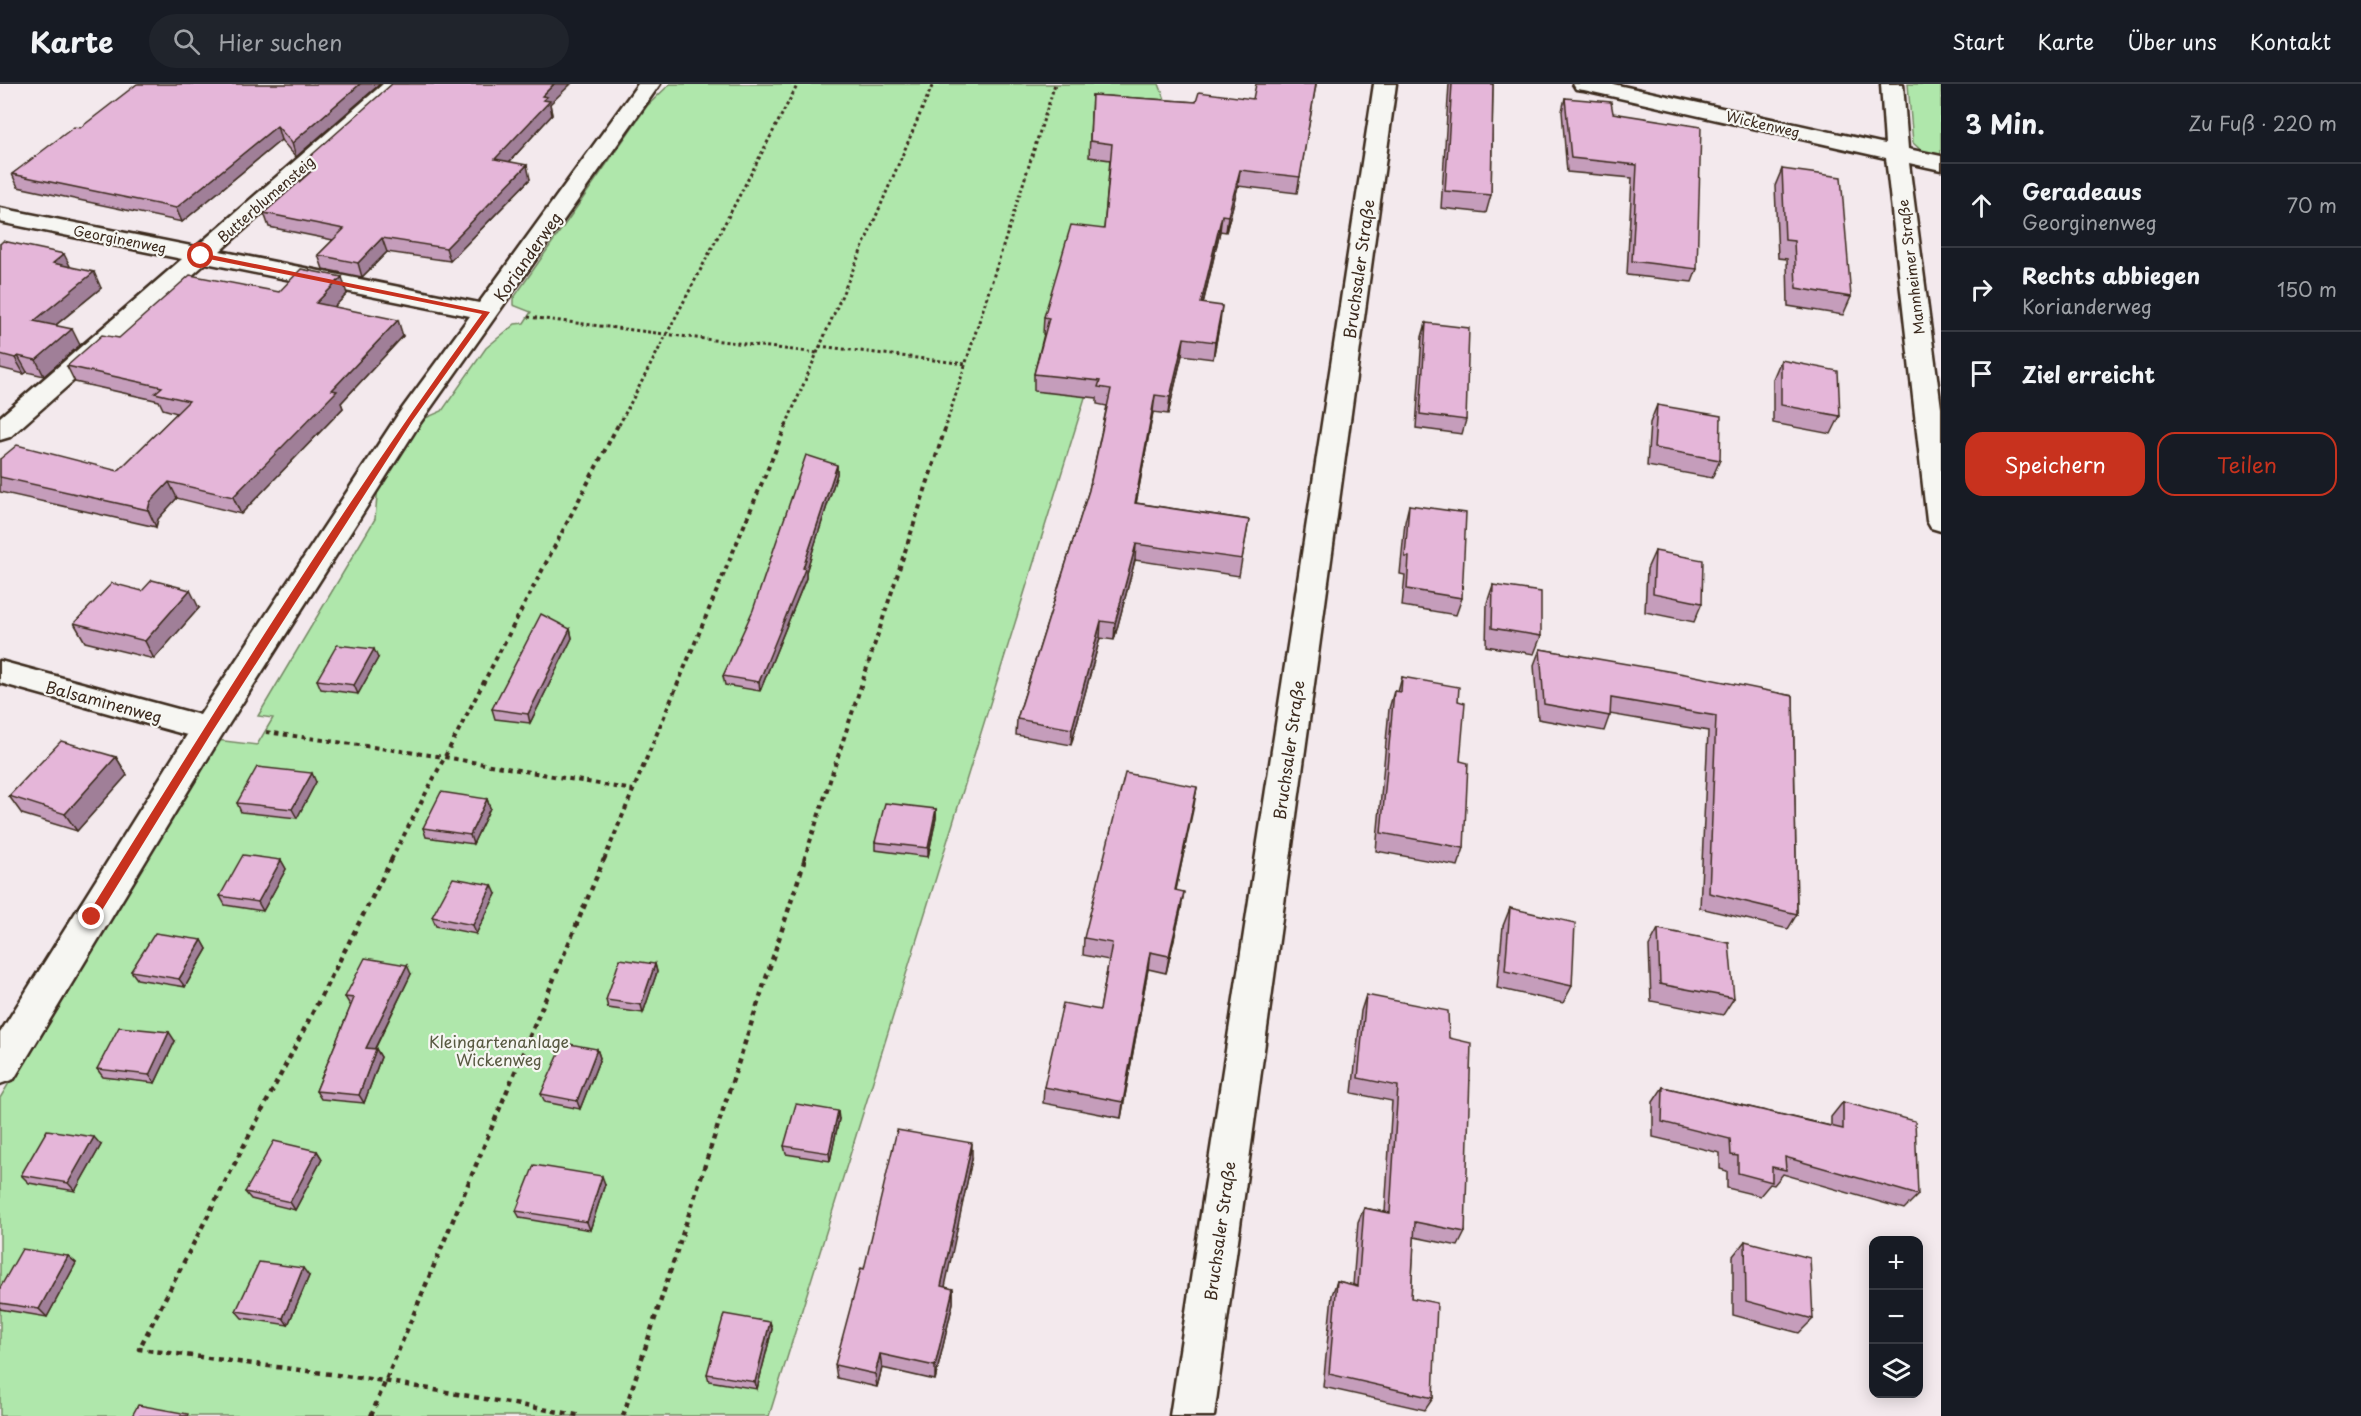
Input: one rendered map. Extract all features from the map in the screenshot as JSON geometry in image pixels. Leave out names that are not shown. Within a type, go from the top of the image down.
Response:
[{"type":"street","name":"Butterblumensteig","points":[[0,431],[396,84]]},
{"type":"street","name":"Korianderweg","points":[[0,1067],[208,729],[409,419],[649,84]]},
{"type":"street","name":"Bruchsaler Straße","points":[[1192,1416],[1385,84]]},
{"type":"street","name":"Wickenweg","points":[[1584,84],[1941,163]]},
{"type":"street","name":"Mannheimer Straße","points":[[1892,84],[1898,154],[1941,521]]},
{"type":"street","name":"Georginenweg","points":[[0,215],[487,312]]},
{"type":"street","name":"Balsaminenweg","points":[[0,672],[208,729]]},
{"type":"path","points":[[582,1416],[384,1382],[139,1349],[444,758],[798,84]]},
{"type":"path","points":[[371,1416],[819,346],[933,84]]},
{"type":"path","points":[[623,1416],[1055,84]]},
{"type":"path","points":[[528,317],[817,353]]},
{"type":"path","points":[[819,346],[966,364]]},
{"type":"path","points":[[266,732],[444,758],[633,790]]},
{"type":"green space","name":"Kleingartenanlage Wickenweg","points":[[670,84],[1159,84],[1172,117],[769,1416],[0,1416],[0,1098],[216,740],[257,745],[273,718],[258,716],[375,519],[378,485],[421,420],[442,411],[486,348],[515,324],[524,323],[531,312],[513,305],[513,299],[647,106]]},
{"type":"green space","points":[[1908,84],[1941,84],[1941,158],[1922,151],[1913,143]]},
{"type":"building","points":[[137,84],[360,84],[292,143],[277,126],[176,208],[12,174],[74,127],[80,128]]},
{"type":"building","points":[[392,84],[554,84],[542,96],[547,97],[543,100],[550,101],[495,159],[527,165],[446,248],[382,238],[358,263],[318,255],[344,229],[264,213],[314,169],[306,160]]},
{"type":"building","points":[[1256,84],[1316,84],[1300,177],[1240,170],[1228,216],[1222,215],[1201,303],[1222,306],[1215,342],[1184,338],[1170,397],[1155,395],[1135,503],[1249,520],[1242,559],[1136,544],[1115,623],[1101,621],[1072,729],[1017,719],[1089,490],[1111,389],[1098,387],[1100,381],[1034,374],[1049,318],[1044,317],[1071,225],[1104,229],[1112,144],[1090,141],[1092,95],[1196,102],[1199,92],[1253,99]]},
{"type":"building","points":[[1452,84],[1493,84],[1491,195],[1445,191]]},
{"type":"building","points":[[1565,98],[1611,102],[1613,113],[1701,127],[1697,269],[1632,261],[1637,165],[1571,158]]},
{"type":"building","points":[[1782,169],[1841,177],[1851,297],[1796,288],[1794,241],[1785,240]]},
{"type":"building","points":[[3,241],[64,254],[53,263],[94,272],[34,321],[72,329],[36,360],[0,354],[0,244]]},
{"type":"building","points":[[301,269],[342,277],[316,303],[398,320],[332,390],[337,391],[233,497],[169,482],[150,502],[148,510],[0,477],[0,459],[17,445],[118,471],[189,401],[155,393],[162,387],[67,366],[102,335],[119,338],[190,275],[279,292]]},
{"type":"building","points":[[1426,323],[1469,328],[1466,420],[1420,414]]},
{"type":"building","points":[[1781,360],[1838,371],[1840,416],[1781,405]]},
{"type":"building","points":[[1657,405],[1721,416],[1720,460],[1654,448]]},
{"type":"building","points":[[806,455],[837,465],[803,568],[805,569],[759,682],[723,676],[753,610]]},
{"type":"building","points":[[1409,505],[1466,513],[1462,598],[1407,589],[1409,557],[1405,557]]},
{"type":"building","points":[[1655,551],[1703,560],[1702,603],[1653,593]]},
{"type":"building","points":[[152,580],[190,590],[145,641],[74,623],[112,583],[142,591]]},
{"type":"building","points":[[1493,585],[1541,592],[1541,636],[1492,628]]},
{"type":"building","points":[[541,614],[570,629],[528,714],[492,709]]},
{"type":"building","points":[[337,645],[374,649],[354,685],[317,680]]},
{"type":"building","points":[[1540,649],[1685,674],[1793,696],[1797,914],[1709,893],[1716,716],[1611,698],[1610,716],[1544,704]]},
{"type":"building","points":[[1402,677],[1459,687],[1458,701],[1465,703],[1460,761],[1468,763],[1464,848],[1381,833],[1394,691],[1401,692]]},
{"type":"building","points":[[61,741],[116,757],[65,814],[9,796]]},
{"type":"building","points":[[257,767],[312,773],[292,809],[237,803]]},
{"type":"building","points":[[1125,773],[1197,787],[1175,890],[1184,892],[1169,956],[1150,952],[1123,1102],[1044,1087],[1063,1003],[1100,1010],[1112,943],[1084,938]]},
{"type":"building","points":[[441,792],[487,799],[470,835],[423,828]]},
{"type":"building","points":[[885,803],[936,809],[928,848],[875,842]]},
{"type":"building","points":[[243,855],[281,860],[258,902],[220,896]]},
{"type":"building","points":[[453,878],[492,885],[473,925],[432,917]]},
{"type":"building","points":[[1510,908],[1575,923],[1572,986],[1505,971]]},
{"type":"building","points":[[1658,929],[1729,943],[1734,998],[1660,984]]},
{"type":"building","points":[[155,933],[202,940],[179,979],[131,971]]},
{"type":"building","points":[[365,958],[407,965],[366,1048],[376,1049],[359,1095],[316,1091],[354,998],[345,997]]},
{"type":"building","points":[[620,959],[655,964],[641,1005],[606,1000]]},
{"type":"building","points":[[1366,995],[1448,1011],[1449,1038],[1471,1043],[1465,1232],[1415,1222],[1411,1298],[1437,1303],[1433,1398],[1329,1374],[1337,1281],[1358,1286],[1364,1208],[1390,1213],[1398,1086],[1358,1078]]},
{"type":"building","points":[[119,1027],[169,1032],[149,1075],[97,1069]]},
{"type":"building","points":[[564,1043],[597,1049],[577,1101],[541,1094]]},
{"type":"building","points":[[1663,1087],[1843,1129],[1843,1102],[1915,1121],[1918,1195],[1785,1157],[1786,1170],[1772,1167],[1772,1182],[1738,1173],[1738,1156],[1731,1155],[1730,1139],[1662,1122]]},
{"type":"building","points":[[796,1104],[838,1111],[829,1153],[784,1146]]},
{"type":"building","points":[[47,1130],[94,1137],[68,1183],[21,1175]]},
{"type":"building","points":[[897,1130],[972,1143],[941,1286],[953,1289],[935,1366],[880,1354],[875,1374],[835,1365],[861,1268],[864,1269]]},
{"type":"building","points":[[274,1141],[317,1151],[290,1202],[245,1192]]},
{"type":"building","points":[[534,1165],[602,1176],[587,1222],[516,1211]]},
{"type":"building","points":[[1745,1241],[1810,1258],[1813,1319],[1746,1301]]},
{"type":"building","points":[[22,1249],[68,1256],[39,1309],[0,1303],[0,1288]]},
{"type":"building","points":[[259,1262],[303,1268],[283,1318],[236,1311]]},
{"type":"building","points":[[724,1314],[770,1322],[755,1382],[707,1374]]},
{"type":"building","points":[[138,1405],[188,1414],[187,1416],[132,1416]]},
{"type":"route","points":[[92,917],[208,729],[409,419],[487,312],[201,256]]}]
